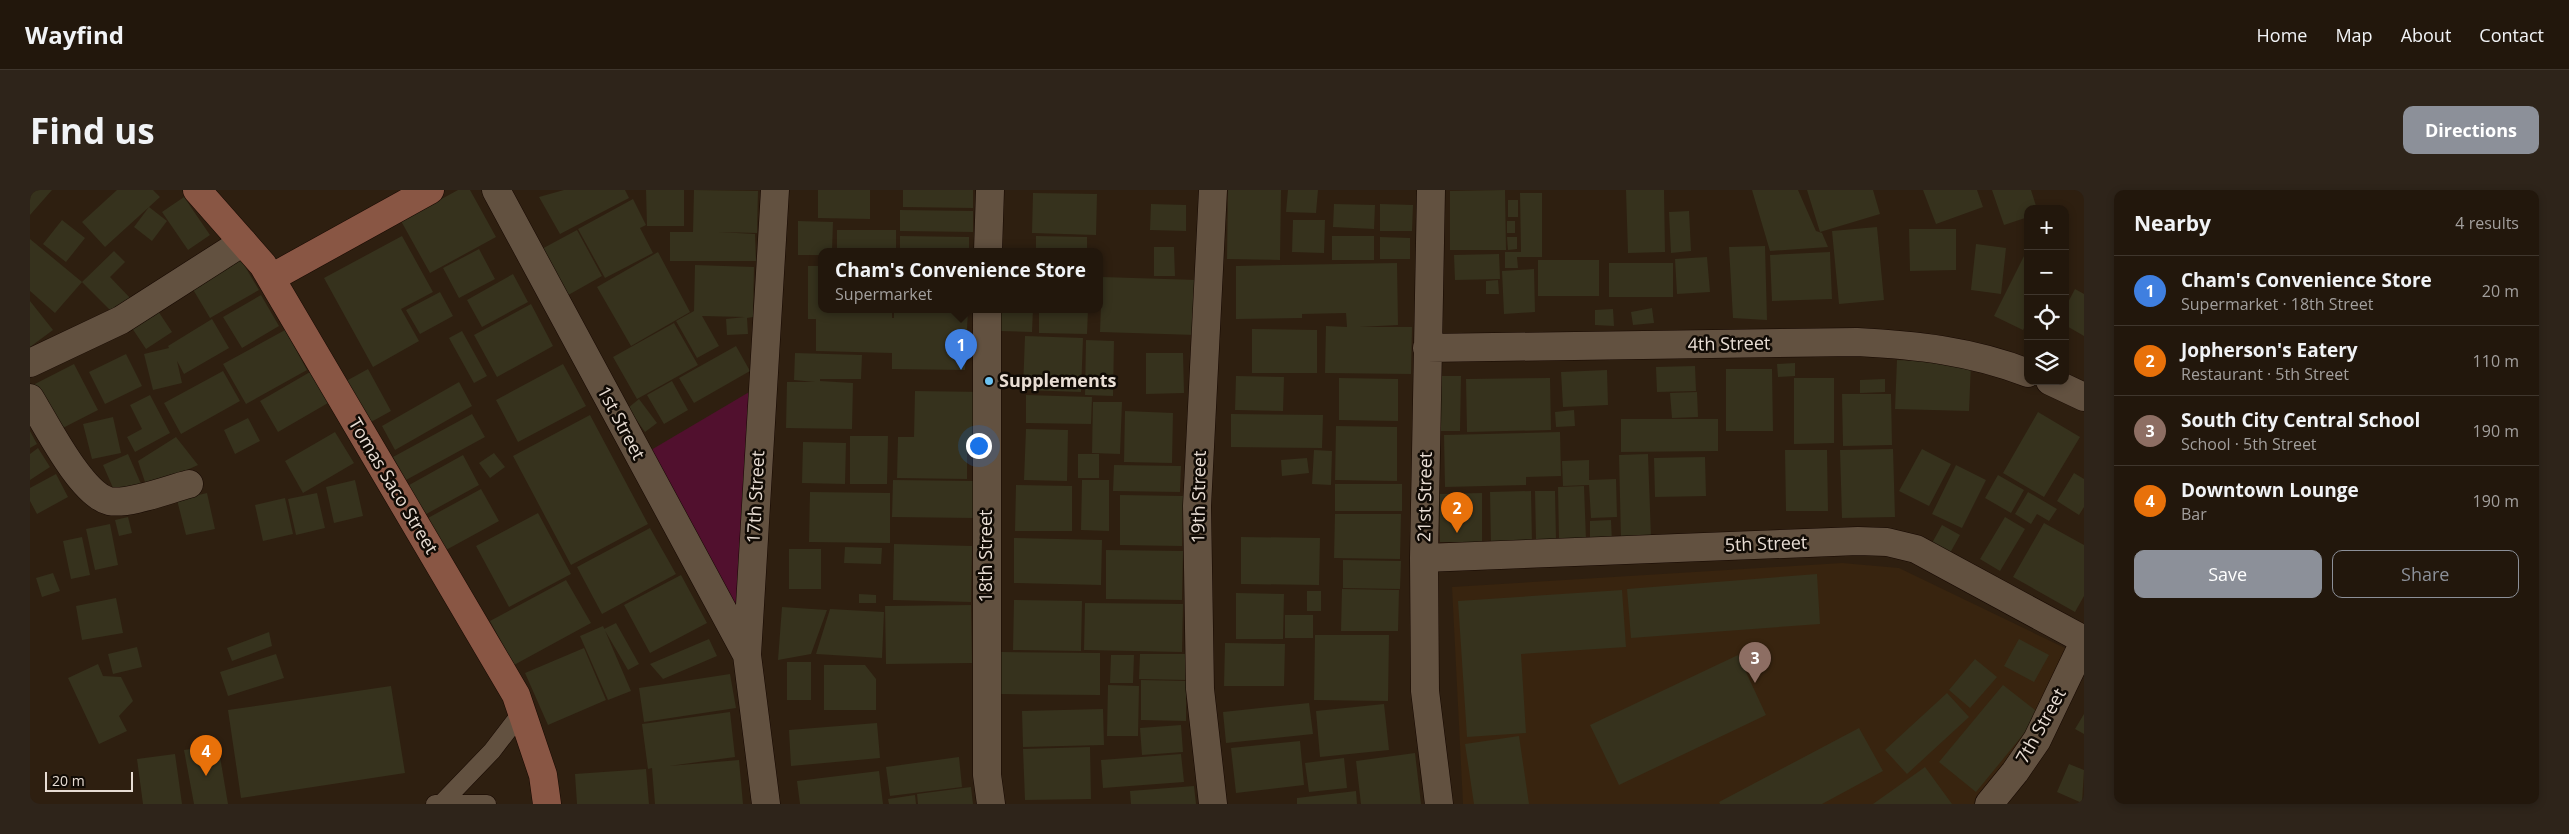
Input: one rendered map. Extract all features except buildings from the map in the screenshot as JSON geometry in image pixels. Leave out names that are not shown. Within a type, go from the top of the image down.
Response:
[{"type":"street","name":"Tomas Saco Street","points":[[196,190],[243,242],[271,278],[516,695],[543,775],[547,804]]},
{"type":"street","points":[[271,278],[430,190]]},
{"type":"street","name":"1st Street","points":[[496,190],[747,655]]},
{"type":"street","name":"17th Street","points":[[766,804],[747,655],[775,190]]},
{"type":"street","points":[[988,248],[990,190]]},
{"type":"street","name":"19th Street","points":[[1213,190],[1197,506],[1200,689],[1213,804]]},
{"type":"street","name":"21st Street","points":[[1431,190],[1424,558],[1425,691],[1439,804]]},
{"type":"street","points":[[30,363],[121,320],[243,242]]},
{"type":"street","name":"18th Street","points":[[987,313],[987,665],[988,775],[991,804]]},
{"type":"street","name":"4th Street","points":[[1427,348],[1857,342],[1916,345],[1956,352],[2024,372]]},
{"type":"street","points":[[2058,385],[2084,397]]},
{"type":"street","points":[[30,398],[80,479],[98,496],[110,501],[126,500],[189,484]]},
{"type":"street","name":"5th Street","points":[[1424,558],[1858,541],[1887,542],[1916,549],[2084,641]]},
{"type":"street","name":"7th Street","points":[[1989,804],[2015,772],[2037,740],[2084,641]]},
{"type":"lane","points":[[437,804],[492,751],[522,712]]},
{"type":"lane","points":[[437,804],[487,804]]},
{"type":"shaded area","points":[[756,388],[736,614],[646,453]]},
{"type":"shaded area","points":[[1842,563],[1899,568],[2067,649],[2041,716],[1976,804],[1463,804],[1452,587]]},
{"type":"place","name":"Cham's Convenience Store","points":[[961,370]]},
{"type":"place","name":"Supplements","points":[[989,381]]},
{"type":"place","name":"Jopherson's Eatery","points":[[1457,533]]},
{"type":"place","name":"South City Central School","points":[[1755,683]]},
{"type":"place","name":"Downtown Lounge","points":[[206,776]]}]
